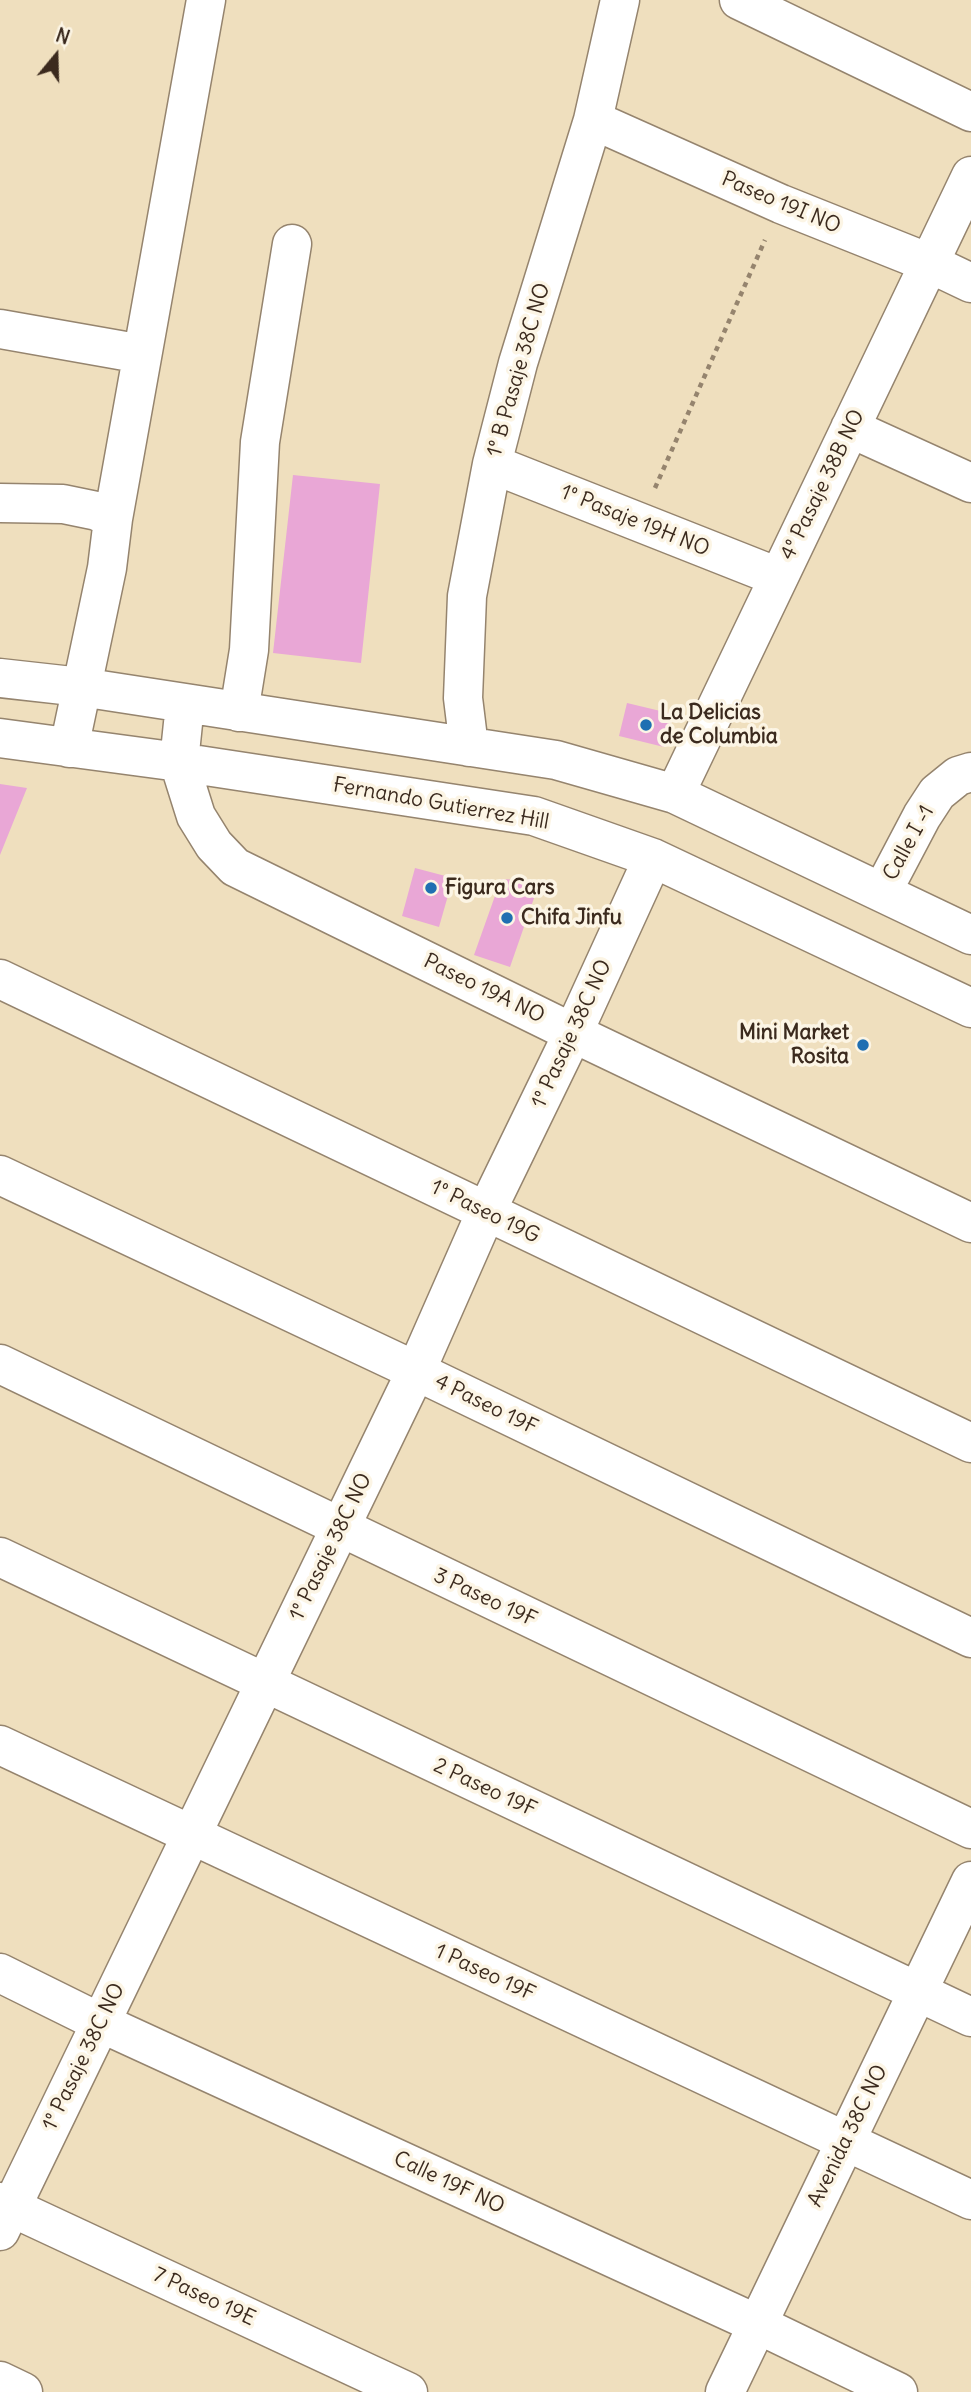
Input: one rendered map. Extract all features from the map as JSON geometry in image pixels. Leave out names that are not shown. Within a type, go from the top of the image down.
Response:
[{"type":"street","points":[[69,748],[107,568],[113,519],[205,0]]},
{"type":"street","name":"1° B Pasaje 38C NO","points":[[469,747],[463,698],[467,596],[492,464],[519,363],[593,120],[620,0]]},
{"type":"street","points":[[739,0],[971,112]]},
{"type":"street","name":"Paseo 19I NO","points":[[593,120],[781,204],[929,263],[971,283]]},
{"type":"street","name":"4° Pasaje 38B NO","points":[[675,794],[971,176]]},
{"type":"street","points":[[239,712],[249,650],[260,442],[292,244]]},
{"type":"street","points":[[0,329],[142,354]]},
{"type":"street","points":[[850,428],[971,483]]},
{"type":"street","name":"1° Pasaje 19H NO","points":[[492,464],[778,577]]},
{"type":"street","points":[[0,503],[63,505],[97,511],[113,519]]},
{"type":"street","points":[[0,678],[81,687],[556,760],[675,794],[971,935]]},
{"type":"street","name":"Paseo 19A NO","points":[[185,704],[179,762],[197,817],[214,845],[235,867],[573,1033],[971,1223]]},
{"type":"street","name":"Fernando Gutierrez Hill","points":[[0,738],[179,762],[534,816],[653,858],[971,1008]]},
{"type":"street","name":"Calle I -1","points":[[881,892],[937,793],[958,776],[971,772]]},
{"type":"street","name":"1° Pasaje 38C NO","points":[[4,2213],[100,2023],[416,1371],[486,1212],[573,1033],[653,858]]},
{"type":"street","name":"1° Paseo 19G","points":[[0,979],[971,1443]]},
{"type":"street","name":"4 Paseo 19F","points":[[0,1175],[416,1371],[971,1638]]},
{"type":"street","name":"3 Paseo 19F","points":[[0,1364],[971,1829]]},
{"type":"street","name":"2 Paseo 19F","points":[[0,1557],[971,2017]]},
{"type":"street","name":"1 Paseo 19F","points":[[0,1745],[971,2200]]},
{"type":"street","name":"Avenida 38C NO","points":[[725,2392],[971,1881]]},
{"type":"street","name":"Calle 19F NO","points":[[0,1973],[100,2023],[757,2324],[898,2392]]},
{"type":"street","name":"7 Paseo 19E","points":[[4,2213],[408,2392]]},
{"type":"street","points":[[0,2381],[23,2392]]},
{"type":"path","points":[[640,523],[781,204]]},
{"type":"building","points":[[293,475],[380,484],[361,663],[273,653]]},
{"type":"building","name":"La Delicias de Columbia","points":[[627,703],[673,714],[664,747],[619,736]]},
{"type":"building","points":[[0,784],[27,788],[0,855]]},
{"type":"building","points":[[415,868],[453,878],[439,927],[402,916]]},
{"type":"building","name":"Chifa Jinfu","points":[[501,879],[540,881],[510,967],[474,955]]},
{"type":"place","name":"La Delicias de Columbia","points":[[646,725]]},
{"type":"place","name":"Figura Cars","points":[[431,888]]},
{"type":"place","name":"Chifa Jinfu","points":[[507,918]]},
{"type":"place","name":"Mini Market Rosita","points":[[863,1045]]}]
